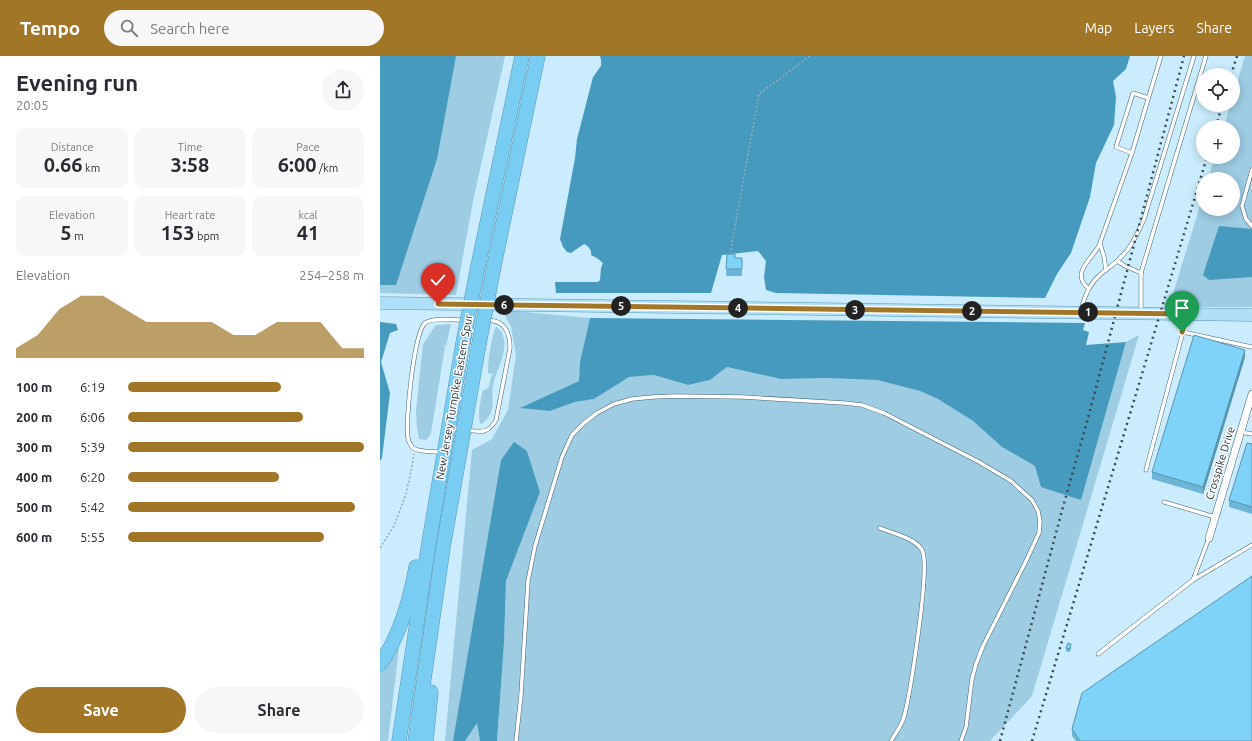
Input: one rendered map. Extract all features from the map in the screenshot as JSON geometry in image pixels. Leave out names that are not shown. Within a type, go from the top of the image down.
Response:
[{"type":"highway","name":"New Jersey Turnpike Eastern Spur","points":[[399,741],[423,579],[463,344],[522,56]]},
{"type":"highway","name":"New Jersey Turnpike Eastern Spur","points":[[415,741],[435,599],[479,344],[538,56]]},
{"type":"highway","points":[[380,664],[390,647],[403,616],[414,577],[419,550],[436,499]]},
{"type":"highway","points":[[426,741],[437,646],[435,599]]},
{"type":"main road","points":[[380,303],[1252,315]]},
{"type":"street","name":"Crosspike Drive","points":[[1209,538],[1252,394]]},
{"type":"lane","points":[[1088,288],[1084,285],[1082,270],[1097,251],[1100,243],[1132,153],[1161,56]]},
{"type":"lane","points":[[1081,312],[1084,297],[1088,288],[1122,256],[1133,243],[1144,219],[1194,56]]},
{"type":"lane","points":[[1141,313],[1141,273],[1206,56]]},
{"type":"lane","points":[[1132,153],[1116,146],[1133,93],[1148,98]]},
{"type":"lane","points":[[1252,170],[1242,206],[1246,219],[1252,226]]},
{"type":"lane","points":[[1100,243],[1106,270]]},
{"type":"lane","points":[[1117,260],[1141,273]]},
{"type":"lane","points":[[1146,470],[1187,314]]},
{"type":"lane","points":[[444,452],[421,451],[414,449],[408,441],[407,427],[413,367],[421,329],[426,322],[431,320],[469,320]]},
{"type":"lane","points":[[464,430],[480,432],[488,430],[494,424],[510,348],[508,333],[501,324],[491,320],[476,320]]},
{"type":"lane","points":[[1182,332],[1252,347]]},
{"type":"lane","points":[[516,741],[521,695],[527,589],[531,563],[562,458],[572,435],[597,413],[614,404],[632,399],[675,396],[743,397],[862,405],[884,413],[979,462],[1011,481],[1032,500],[1038,510],[1040,521],[1039,534],[983,646],[976,664],[972,679],[966,727],[961,741]]},
{"type":"lane","points":[[1241,432],[1252,434]]},
{"type":"lane","points":[[1164,502],[1216,517]]},
{"type":"lane","points":[[880,528],[912,540],[923,550],[924,559],[924,592],[908,697],[904,719],[891,741]]},
{"type":"lane","points":[[1194,580],[1209,538]]},
{"type":"lane","points":[[1098,654],[1194,580],[1252,545]]},
{"type":"path","points":[[729,256],[759,94],[810,56]]},
{"type":"path","points":[[380,548],[394,526],[406,494],[414,449]]},
{"type":"shaded area","points":[[380,56],[505,56],[473,201],[456,295],[380,293]]},
{"type":"shaded area","points":[[380,56],[456,56],[437,159],[396,285],[380,285]]},
{"type":"shaded area","points":[[600,56],[1130,56],[1126,69],[1113,81],[1116,97],[1114,125],[1096,163],[1090,197],[1071,253],[1057,274],[1045,298],[776,293],[766,290],[764,277],[766,261],[758,251],[722,255],[711,293],[556,293],[555,282],[598,282],[600,280],[603,263],[591,255],[590,249],[584,244],[571,253],[567,252],[560,239],[575,158],[577,139],[593,77],[601,66]]},
{"type":"shaded area","points":[[1245,56],[1252,56],[1252,307],[1169,307],[1197,216],[1240,216],[1240,172],[1210,172],[1213,164],[1240,164],[1240,120],[1226,120],[1228,112],[1240,112],[1240,73]]},
{"type":"shaded area","points":[[1219,226],[1252,229],[1252,277],[1209,280],[1203,275]]},
{"type":"shaded area","points":[[502,310],[590,318],[580,362],[579,381],[521,408],[550,411],[575,402],[594,399],[629,377],[654,375],[688,385],[710,380],[727,367],[781,379],[827,378],[877,380],[920,391],[938,399],[973,421],[1002,447],[1035,466],[1081,500],[1126,342],[1139,335],[1032,696],[990,741],[497,741],[504,643],[506,581],[540,492],[527,451],[453,741],[445,741],[472,450],[492,439],[508,410],[516,355],[511,327]]},
{"type":"shaded area","points":[[590,318],[1085,323],[1083,330],[1089,332],[1086,345],[1126,342],[1081,500],[1041,487],[1035,466],[1002,447],[973,421],[938,399],[920,391],[877,380],[827,378],[781,379],[727,367],[710,380],[688,385],[654,375],[629,377],[594,399],[575,402],[550,411],[520,408],[579,381],[580,362]]},
{"type":"shaded area","points":[[380,322],[396,324],[398,330],[390,333],[381,362],[390,393],[382,458],[380,461]]},
{"type":"shaded area","points":[[451,324],[446,346],[441,345],[445,347],[431,433],[426,440],[419,439],[416,411],[423,344],[436,325]]},
{"type":"shaded area","points":[[496,326],[504,338],[504,352],[494,381],[492,409],[487,419],[482,424],[480,423],[479,419],[480,406],[483,390],[489,387],[493,374],[488,373],[488,367],[490,349]]},
{"type":"shaded area","points":[[514,442],[527,451],[540,492],[506,581],[504,643],[497,741],[480,741],[477,723],[465,741],[453,741],[501,460]]},
{"type":"shaded area","points":[[396,646],[399,648],[388,741],[380,741],[380,672]]},
{"type":"shaded area","points":[[477,722],[480,741],[465,741]]},
{"type":"building","points":[[727,254],[735,254],[735,258],[742,258],[742,269],[726,269]]},
{"type":"building","points":[[1194,335],[1245,350],[1203,487],[1152,472]]},
{"type":"building","points":[[1247,443],[1252,444],[1252,507],[1229,500]]},
{"type":"building","points":[[1252,576],[1252,741],[1080,741],[1072,729],[1082,693]]},
{"type":"building","points":[[1068,643],[1071,644],[1070,649],[1066,648]]},
{"type":"railway","points":[[1000,741],[1184,56]]},
{"type":"railway","points":[[1233,68],[1237,56]]},
{"type":"railway","points":[[1218,120],[1220,112]]},
{"type":"railway","points":[[1032,741],[1205,164]]},
{"type":"route","points":[[438,304],[1187,314],[1182,332]]}]
